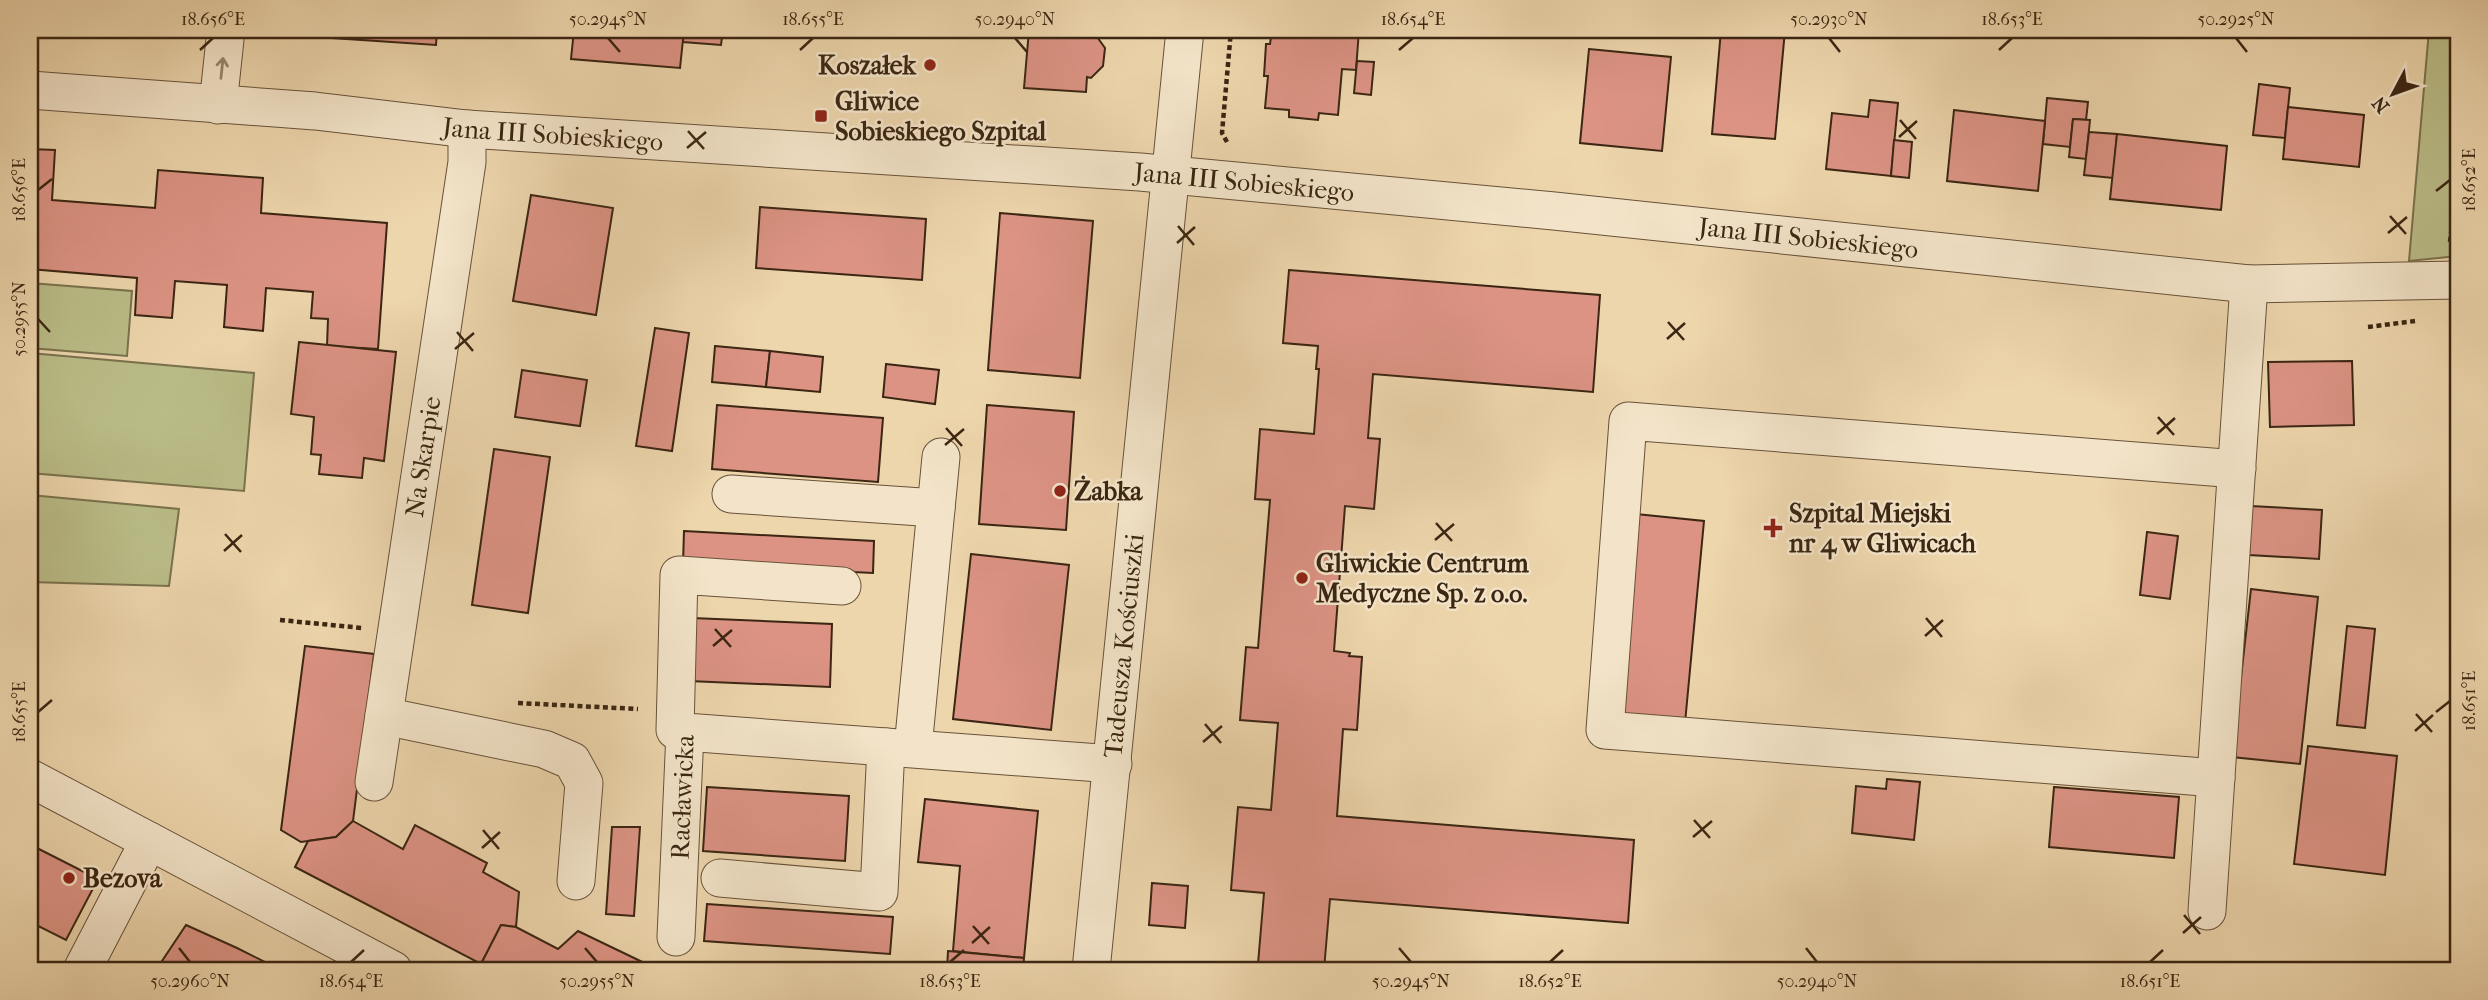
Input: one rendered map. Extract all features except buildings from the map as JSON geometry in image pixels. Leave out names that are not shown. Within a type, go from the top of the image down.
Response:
[{"type":"street","points":[[218,105],[226,30]]},
{"type":"street","name":"Tadeusza Kościuszki","points":[[1091,970],[1185,30]]},
{"type":"street","name":"Jana III Sobieskiego","points":[[30,90],[315,111],[467,129],[970,159],[1170,175],[1554,211],[2249,284],[2458,279]]},
{"type":"street","name":"Na Skarpie","points":[[373,782],[465,176],[467,129]]},
{"type":"street","points":[[2207,911],[2249,284]]},
{"type":"street","points":[[2216,778],[1605,730],[1628,421],[2237,469]]},
{"type":"street","name":"Racławicka","points":[[720,878],[879,892],[936,508],[941,457]]},
{"type":"street","points":[[731,494],[936,508]]},
{"type":"street","points":[[685,733],[675,730],[679,575],[842,586]]},
{"type":"street","points":[[384,716],[544,749],[572,761],[584,783],[576,881]]},
{"type":"street","name":"Racławicka","points":[[676,937],[685,733],[1113,764]]},
{"type":"street","points":[[30,778],[393,970]]},
{"type":"street","points":[[82,970],[149,841]]},
{"type":"path","points":[[2450,242],[2458,170]]},
{"type":"path","points":[[508,703],[642,709]]},
{"type":"green space","points":[[2429,30],[2458,30],[2458,256],[2409,261]]},
{"type":"green space","points":[[30,283],[132,291],[127,356],[30,348]]},
{"type":"green space","points":[[30,353],[254,373],[244,491],[30,473]]},
{"type":"green space","points":[[30,495],[179,509],[169,586],[30,582]]},
{"type":"place","name":"Koszałek","points":[[930,65]]},
{"type":"place","name":"Gliwice Sobieskiego Szpital","points":[[821,116]]},
{"type":"place","name":"Żabka","points":[[1060,491]]},
{"type":"place","name":"Szpital Miejski nr 4 w Gliwicach","points":[[1773,528]]},
{"type":"place","name":"Gliwickie Centrum Medyczne Sp. z o.o.","points":[[1302,578]]},
{"type":"place","name":"Bezova","points":[[69,878]]}]
